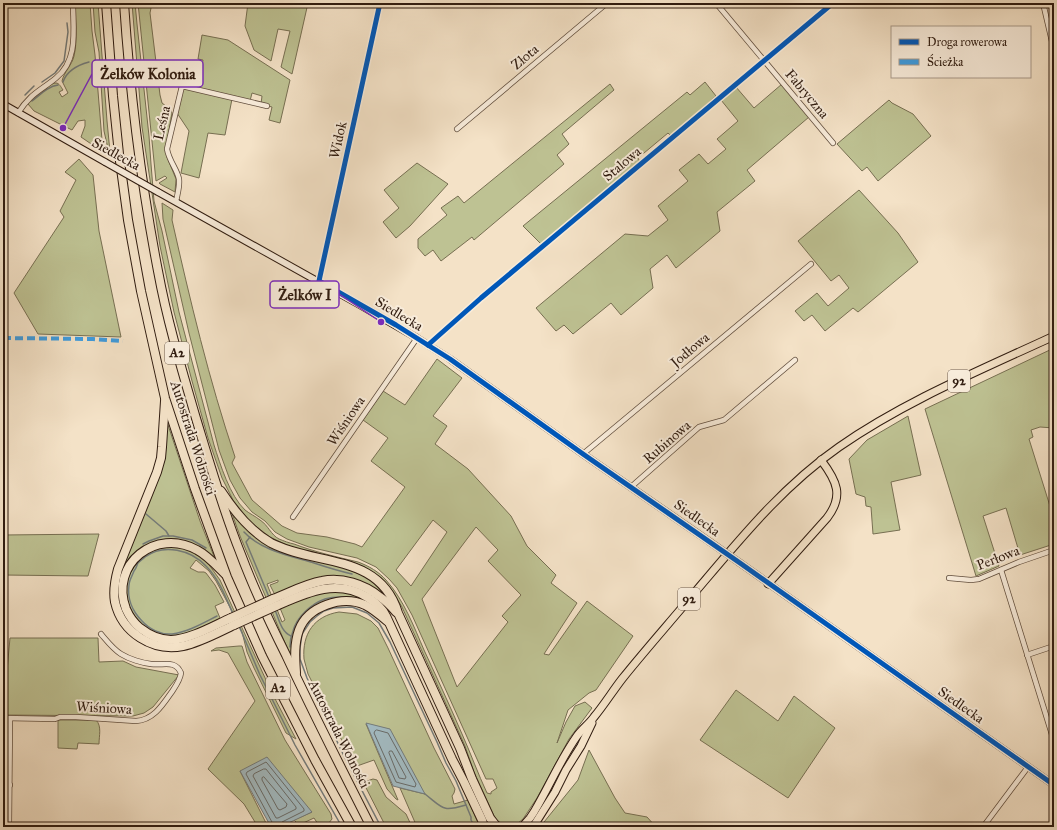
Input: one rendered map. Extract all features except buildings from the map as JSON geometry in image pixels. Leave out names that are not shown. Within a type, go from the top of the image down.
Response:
[{"type":"highway","name":"Autostrada Wolności","points":[[106,3],[113,96],[128,220],[143,299],[165,398],[195,489],[227,577],[262,656],[352,827]]},
{"type":"highway","name":"Autostrada Wolności","points":[[124,3],[136,134],[149,224],[158,273],[179,362],[214,480],[243,559],[265,613],[313,714],[371,827]]},
{"type":"highway","points":[[165,398],[164,430],[159,465],[115,579],[115,602],[118,612],[128,628],[145,641],[154,645],[179,647],[192,644],[311,584],[322,581],[339,580],[355,583],[368,589],[381,597],[398,614]]},
{"type":"highway","points":[[214,480],[238,515],[263,538],[293,552],[346,564],[375,579],[386,590],[394,604],[460,748],[488,814],[492,822],[497,827]]},
{"type":"highway","points":[[227,577],[207,557],[197,550],[175,542],[160,544],[144,551],[129,566],[123,584],[123,601],[136,625],[148,634],[164,639],[188,637],[233,622]]},
{"type":"highway","points":[[275,603],[326,588],[344,589],[358,592],[374,602],[384,613],[484,827]]},
{"type":"highway","points":[[296,678],[295,649],[300,628],[313,612],[321,607],[337,601],[363,604],[371,608],[388,622]]},
{"type":"main road","name":"Siedlecka","points":[[3,104],[417,338],[450,359],[1054,785]]},
{"type":"main road","name":"92","points":[[522,827],[532,815],[546,792],[563,759],[578,735],[594,718],[631,669],[746,532],[781,495],[821,460],[866,430],[912,403],[1054,336]]},
{"type":"main road","points":[[768,584],[827,518],[834,508],[837,499],[836,488],[829,471],[821,460]]},
{"type":"main road","name":"92","points":[[533,827],[581,746],[594,718]]},
{"type":"street","points":[[18,113],[26,100],[58,77],[66,68],[70,60],[73,42],[72,3]]},
{"type":"street","name":"Widok","points":[[318,282],[380,3]]},
{"type":"street","name":"Złota","points":[[457,128],[607,3]]},
{"type":"street","name":"Fabryczna","points":[[716,3],[833,143]]},
{"type":"street","name":"Stalowa","points":[[428,345],[481,298],[833,3]]},
{"type":"street","points":[[1043,3],[1054,50]]},
{"type":"street","name":"Leśna","points":[[176,202],[179,181],[168,156],[168,145],[182,86],[267,106]]},
{"type":"street","name":"Jodłowa","points":[[583,454],[811,264]]},
{"type":"street","name":"Wiśniowa","points":[[293,518],[417,338]]},
{"type":"street","name":"Rubinowa","points":[[631,487],[699,427],[724,420],[795,360]]},
{"type":"street","name":"Perłowa","points":[[949,578],[971,580],[979,579],[1018,562],[1054,550]]},
{"type":"street","points":[[1001,570],[1054,741]]},
{"type":"street","name":"Wiśniowa","points":[[3,718],[56,719],[60,717],[76,717],[136,721],[148,718],[156,712],[179,681],[181,673],[177,666],[173,664],[151,664],[128,657],[121,654],[101,634]]},
{"type":"street","points":[[1028,655],[1054,646]]},
{"type":"street","points":[[9,827],[10,719]]},
{"type":"street","points":[[983,827],[1028,767]]},
{"type":"street","points":[[3,785],[10,785]]},
{"type":"green space","points":[[75,3],[90,3],[103,152],[81,137],[85,126],[85,120],[78,121],[72,130],[34,111],[28,104],[28,102],[37,94],[53,83],[60,85],[63,90],[59,92],[62,97],[68,93],[62,81],[73,59],[75,50]]},
{"type":"green space","points":[[93,3],[98,3],[109,153],[104,131],[99,52],[95,32]]},
{"type":"green space","points":[[132,3],[135,3],[149,136],[154,201],[162,231],[179,312],[214,445],[230,488],[245,510],[263,522],[279,539],[318,552],[366,565],[386,580],[398,596],[408,614],[487,793],[491,794],[491,792],[497,788],[493,779],[486,779],[412,615],[397,588],[376,567],[357,558],[309,547],[287,539],[275,532],[265,521],[252,512],[240,498],[230,480],[219,450],[189,333],[163,219],[162,203],[173,210],[172,220],[193,310],[208,369],[235,457],[232,463],[252,500],[282,526],[297,533],[327,537],[362,547],[405,487],[371,461],[388,438],[363,420],[383,391],[405,405],[437,359],[462,378],[433,416],[447,426],[435,444],[468,469],[511,516],[527,546],[556,575],[551,583],[577,603],[544,654],[549,655],[587,601],[633,636],[596,690],[589,693],[568,710],[557,743],[575,706],[585,702],[592,708],[569,739],[537,798],[523,819],[518,823],[505,825],[496,820],[474,772],[465,746],[402,607],[391,589],[384,581],[364,567],[350,561],[293,548],[270,537],[249,521],[233,500],[222,478],[208,438],[174,312],[160,246],[142,127]],"holes":[[[433,520],[447,532],[411,586],[396,570]],[[476,527],[498,550],[488,561],[521,595],[502,616],[508,622],[457,687],[422,599]]]},
{"type":"green space","points":[[138,3],[152,3],[150,13],[160,95],[162,103],[170,109],[172,113],[166,148],[167,157],[176,179],[175,192],[159,183],[167,178],[165,176],[156,181]]},
{"type":"green space","points":[[248,3],[308,3],[292,74],[281,67],[290,31],[278,29],[271,61],[254,50],[245,26]]},
{"type":"green space","points":[[202,35],[228,40],[290,80],[280,123],[269,120],[272,107],[261,104],[262,96],[252,93],[250,101],[198,88],[203,60],[198,59]]},
{"type":"green space","points":[[705,82],[716,96],[671,136],[668,133],[638,158],[640,162],[542,245],[523,226],[687,92],[690,95]]},
{"type":"green space","points":[[610,84],[614,90],[562,134],[569,144],[557,155],[564,164],[474,240],[472,237],[441,261],[433,250],[425,256],[418,248],[418,239],[447,215],[441,208],[458,196],[464,203]]},
{"type":"green space","points":[[782,84],[809,117],[747,170],[755,181],[717,212],[720,231],[676,268],[667,255],[650,269],[653,288],[621,315],[611,303],[573,334],[564,325],[556,331],[536,308],[625,234],[648,236],[668,220],[658,206],[688,181],[679,170],[699,154],[708,164],[726,149],[717,139],[738,121],[721,100],[736,87],[754,108]]},
{"type":"green space","points":[[183,87],[232,99],[225,135],[208,133],[199,178],[181,173],[189,131],[177,113]]},
{"type":"green space","points":[[889,100],[913,114],[931,136],[878,181],[867,167],[862,171],[837,144]]},
{"type":"green space","points":[[79,159],[93,175],[99,231],[121,337],[38,334],[14,293],[64,217],[60,211],[76,180],[65,172]]},
{"type":"green space","points":[[417,163],[448,184],[410,226],[396,238],[383,222],[399,208],[384,190]]},
{"type":"green space","points":[[859,190],[898,233],[918,262],[858,312],[853,308],[825,331],[812,315],[804,321],[795,311],[817,293],[828,306],[849,288],[839,275],[831,281],[798,241]]},
{"type":"green space","points":[[1054,348],[1054,428],[1040,427],[1031,430],[1033,437],[1029,439],[1054,519],[1054,544],[1020,555],[1006,508],[983,516],[999,566],[976,576],[925,409]]},
{"type":"green space","points":[[908,416],[921,475],[891,482],[900,530],[873,534],[871,507],[866,506],[865,497],[856,494],[849,459],[867,440]]},
{"type":"green space","points":[[167,422],[200,521],[217,564],[177,539],[153,543],[134,555],[122,573],[119,594],[126,618],[134,629],[123,616],[118,601],[117,585],[121,569],[139,523]]},
{"type":"green space","points":[[230,508],[283,551],[301,558],[340,566],[364,576],[374,583],[388,599],[343,577],[275,595],[270,585],[278,582],[278,580],[267,584],[282,622],[285,620],[280,608],[301,599],[321,593],[342,592],[353,594],[364,599],[379,611],[364,602],[313,608],[291,657],[240,536]]},
{"type":"green space","points":[[99,534],[88,576],[3,575],[3,535]]},
{"type":"green space","points":[[175,546],[184,548],[199,555],[207,562],[220,580],[272,693],[296,739],[286,733],[247,652],[242,632],[216,581],[209,571],[196,560],[190,568],[198,572],[206,573],[215,585],[224,602],[215,606],[220,618],[191,632],[169,636],[159,634],[146,628],[132,613],[127,594],[127,583],[129,574],[134,565],[148,552]]},
{"type":"green space","points":[[339,612],[357,614],[371,621],[378,628],[434,748],[455,789],[452,796],[454,804],[468,800],[480,827],[417,827],[400,788],[425,794],[366,724],[398,800],[387,789],[374,760],[357,766],[364,782],[373,779],[377,780],[386,797],[406,814],[412,827],[386,827],[308,674],[304,659],[305,642],[311,628],[316,622],[330,614]]},
{"type":"green space","points":[[10,638],[98,638],[99,662],[123,661],[136,667],[179,675],[153,707],[144,713],[133,716],[3,715]]},
{"type":"green space","points":[[242,646],[247,662],[285,740],[331,814],[332,819],[328,824],[318,824],[314,818],[301,824],[297,823],[294,820],[312,812],[240,771],[268,827],[258,827],[244,804],[208,769],[255,701],[228,653],[219,650],[211,651],[216,648]]},
{"type":"green space","points":[[736,690],[778,721],[794,696],[835,728],[788,798],[700,740]]},
{"type":"green space","points":[[58,720],[96,720],[100,728],[99,744],[78,743],[77,749],[58,748]]},
{"type":"green space","points":[[589,750],[615,798],[625,813],[647,817],[656,827],[540,827],[578,780]]},
{"type":"water","points":[[366,723],[390,729],[425,794],[393,786]]},
{"type":"water","points":[[267,757],[312,812],[280,827],[271,827],[240,771]]},
{"type":"waterway","points":[[42,82],[55,73],[64,61],[68,32],[67,23]]},
{"type":"waterway","points":[[63,82],[70,71],[89,62]]},
{"type":"waterway","points":[[32,101],[47,89],[58,85]]},
{"type":"waterway","points":[[25,95],[34,86]]},
{"type":"waterway","points":[[146,514],[166,531],[169,536]]},
{"type":"waterway","points":[[244,532],[258,543],[276,552],[352,574]]},
{"type":"waterway","points":[[143,544],[163,536],[173,536],[192,540],[206,548]]},
{"type":"waterway","points":[[250,537],[246,542],[269,597]]},
{"type":"waterway","points":[[217,616],[190,629],[172,634],[156,631],[148,627],[136,614],[131,605],[129,595],[130,582],[138,563],[145,557],[160,550],[177,550],[193,556],[200,560],[211,571],[222,589],[233,614]]},
{"type":"waterway","points":[[290,647],[291,637],[295,626],[305,612],[315,604],[328,598],[351,597]]},
{"type":"waterway","points":[[381,827],[344,756],[307,678],[300,659],[302,634],[310,622],[317,616],[324,611],[333,608],[352,607],[367,613],[379,623],[390,642],[446,763],[456,781],[475,827]]},
{"type":"waterway","points":[[275,610],[285,632],[291,636]]},
{"type":"waterway","points":[[239,626],[260,675],[295,745],[342,827]]},
{"type":"waterway","points":[[425,794],[440,806],[447,809],[466,805]]},
{"type":"marked path","points":[[3,338],[93,339],[123,341]]},
{"type":"cycle path","points":[[380,3],[319,281],[396,325],[450,359],[1054,785]]},
{"type":"cycle path","points":[[428,345],[481,298],[833,3]]},
{"type":"place","name":"Żelków Kolonia","points":[[63,128]]},
{"type":"place","name":"Żelków I","points":[[381,322]]}]
